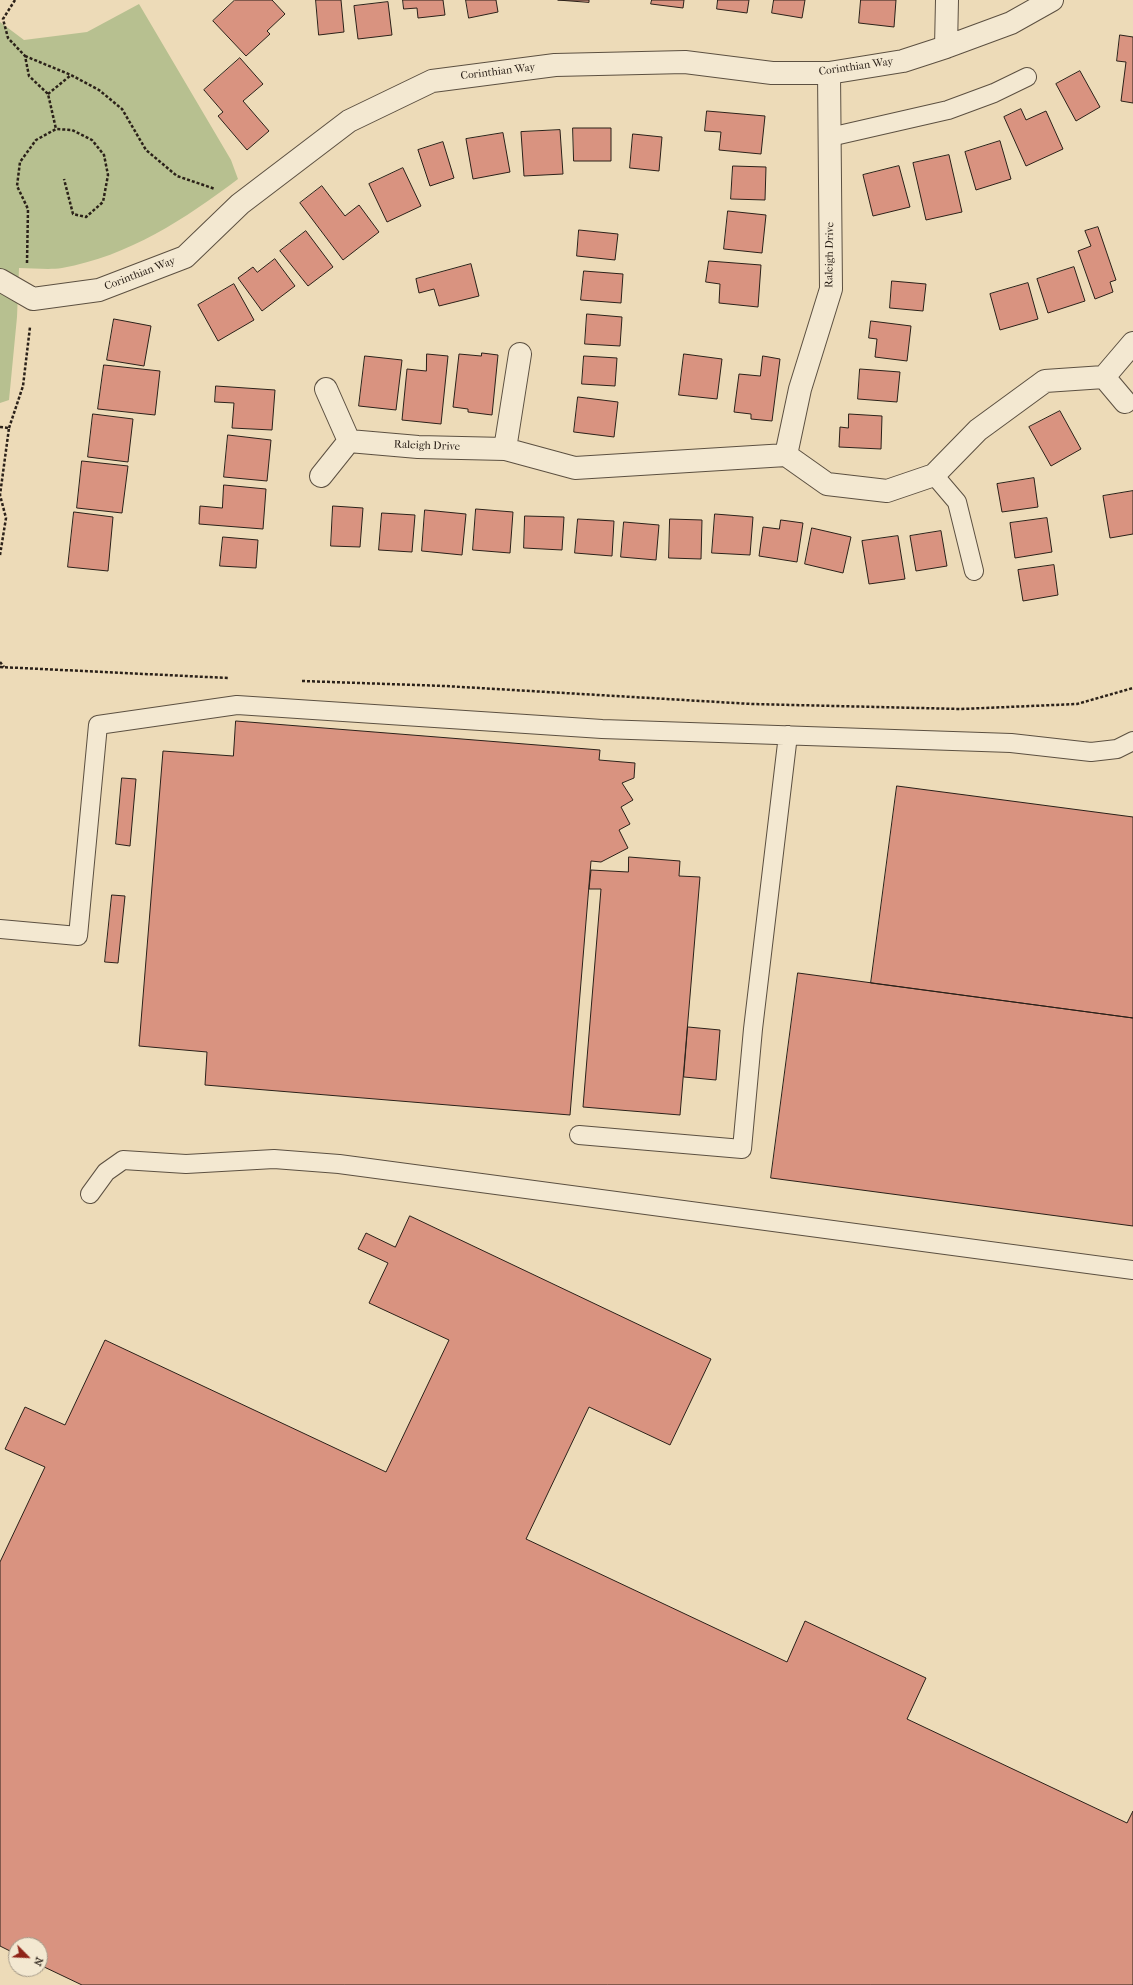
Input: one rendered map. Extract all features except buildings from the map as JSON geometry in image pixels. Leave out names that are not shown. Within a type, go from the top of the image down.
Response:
[{"type":"street","points":[[946,46],[947,0]]},
{"type":"street","name":"Corinthian Way","points":[[33,300],[99,290],[185,257],[240,204],[349,121],[432,81],[555,65],[685,62],[772,73],[829,73],[903,61],[1011,23],[1052,0]]},
{"type":"street","name":"Raleigh Drive","points":[[349,441],[418,447],[506,449],[575,468],[786,455],[800,389],[831,289],[829,73]]},
{"type":"street","points":[[0,280],[33,300]]},
{"type":"street","points":[[786,455],[827,484],[888,491],[934,475],[978,430],[1045,381],[1104,377],[1133,343]]},
{"type":"street","points":[[506,449],[520,354]]},
{"type":"street","points":[[1104,377],[1129,403]]},
{"type":"street","points":[[321,476],[349,441],[326,389]]},
{"type":"lane","points":[[830,137],[948,110],[994,93],[1027,77]]},
{"type":"lane","points":[[934,475],[957,502],[974,571]]},
{"type":"lane","points":[[0,929],[78,936],[98,725],[237,705],[602,729],[1011,744],[1091,752],[1117,749],[1133,741]]},
{"type":"lane","points":[[579,1135],[742,1149],[753,1029],[788,735]]},
{"type":"lane","points":[[90,1194],[106,1172],[123,1160],[186,1164],[274,1159],[339,1164],[1133,1270]]},
{"type":"path","points":[[15,0],[4,19],[8,38],[25,56],[71,75],[99,90],[122,109],[146,150],[177,176],[214,189],[240,204]]},
{"type":"path","points":[[25,56],[29,76],[48,94],[56,129]]},
{"type":"path","points":[[48,94],[71,75]]},
{"type":"path","points":[[0,555],[6,518],[0,495],[10,428],[23,386],[33,300],[27,266],[28,209],[16,186],[20,162],[36,140],[56,129],[72,130],[92,140],[104,155],[108,175],[103,202],[86,217],[73,214],[64,179]]},
{"type":"path","points":[[0,427],[10,428]]},
{"type":"path","points":[[0,662],[4,667]]},
{"type":"path","points":[[0,667],[230,678]]},
{"type":"path","points":[[302,680],[445,686],[752,704],[961,708],[1077,704],[1133,688]]},
{"type":"green space","points":[[139,4],[231,160],[238,179],[177,222],[110,255],[62,268],[19,268],[17,317],[9,400],[0,403],[0,22],[24,40],[87,32]]}]
